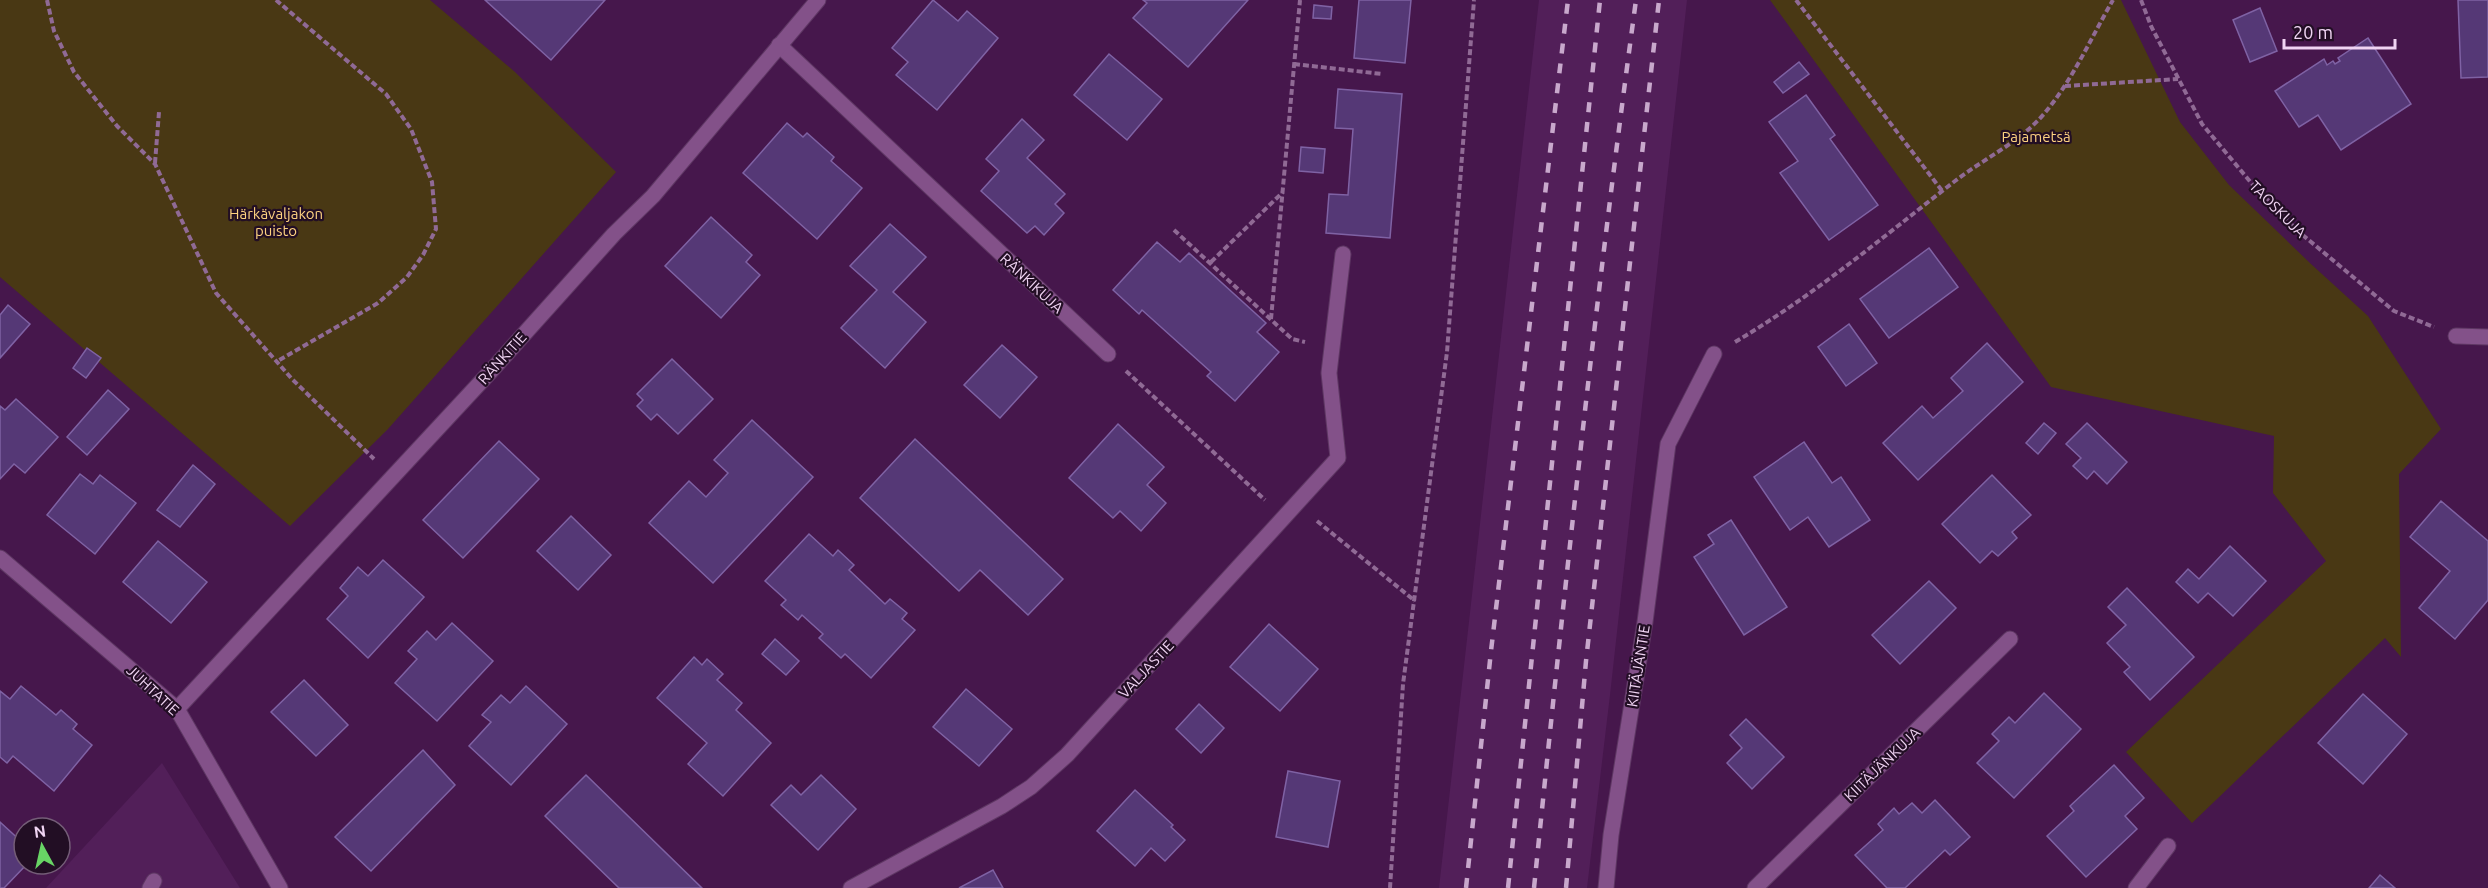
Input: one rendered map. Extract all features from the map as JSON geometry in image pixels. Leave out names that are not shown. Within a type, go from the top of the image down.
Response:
[{"type":"street","name":"RÄNKITIE","points":[[177,709],[491,371],[614,234],[653,196],[818,0]]},
{"type":"street","name":"RÄNKIKUJA","points":[[779,45],[1108,354]]},
{"type":"street","name":"VALJASTIE","points":[[851,888],[1002,806],[1043,777],[1075,746],[1338,459],[1329,373],[1343,254]]},
{"type":"street","points":[[2457,336],[2488,337]]},
{"type":"street","name":"KIITÄJÄNTIE","points":[[1606,888],[1611,836],[1645,622],[1668,444],[1714,354]]},
{"type":"street","name":"JUHTATIE","points":[[0,558],[177,709],[280,888]]},
{"type":"street","name":"KIITÄJÄNKUJA","points":[[1755,888],[2010,639]]},
{"type":"street","points":[[2136,888],[2168,846]]},
{"type":"path","points":[[47,0],[54,31],[74,72],[117,126],[154,164],[216,293],[276,362],[374,459]]},
{"type":"path","points":[[276,0],[386,94],[411,129],[432,182],[436,229],[423,255],[407,277],[378,303],[276,362]]},
{"type":"path","points":[[1271,320],[1300,0]]},
{"type":"path","points":[[1390,888],[1402,684],[1447,352],[1474,0]]},
{"type":"path","points":[[1796,0],[1943,192]]},
{"type":"path","points":[[1714,354],[1774,319],[2030,130],[2065,86],[2113,0]]},
{"type":"path","name":"TAOSKUJA","points":[[2141,0],[2151,26],[2202,124],[2253,185],[2300,232],[2394,311],[2457,336]]},
{"type":"path","points":[[1294,64],[1382,74]]},
{"type":"path","points":[[2065,86],[2178,79]]},
{"type":"path","points":[[154,164],[159,112]]},
{"type":"path","points":[[1211,262],[1283,191]]},
{"type":"path","points":[[1174,230],[1292,339],[1332,348]]},
{"type":"path","points":[[1108,354],[1266,501],[1321,522],[1415,601]]},
{"type":"shaded area","points":[[1539,0],[1687,0],[1610,695],[1587,888],[1439,888]]},
{"type":"shaded area","points":[[162,763],[240,888],[46,888],[57,876],[72,876],[72,860]]},
{"type":"green space","name":"Härkävaljakon puisto","points":[[0,0],[430,0],[515,72],[616,172],[388,429],[290,526],[0,277]]},
{"type":"green space","name":"Pajametsä","points":[[1770,0],[2121,0],[2180,122],[2229,185],[2368,316],[2441,429],[2399,474],[2401,657],[2385,638],[2192,823],[2126,752],[2326,561],[2273,493],[2274,436],[2051,387]]},
{"type":"building","points":[[485,0],[605,0],[551,60]]},
{"type":"building","points":[[933,0],[958,21],[967,11],[998,38],[937,110],[896,75],[908,62],[892,48]]},
{"type":"building","points":[[1143,0],[1248,0],[1188,67],[1133,18],[1147,3]]},
{"type":"building","points":[[1359,0],[1411,0],[1405,63],[1354,58]]},
{"type":"building","points":[[2458,0],[2488,0],[2488,77],[2461,78]]},
{"type":"building","points":[[1314,5],[1332,7],[1331,19],[1313,18]]},
{"type":"building","points":[[2260,8],[2277,51],[2250,62],[2233,20]]},
{"type":"building","points":[[2368,38],[2411,104],[2341,150],[2318,115],[2299,127],[2275,91],[2324,59],[2327,65],[2333,61],[2335,64],[2340,61],[2338,58]]},
{"type":"building","points":[[1109,54],[1162,99],[1127,140],[1074,95]]},
{"type":"building","points":[[1799,62],[1809,74],[1783,93],[1774,82]]},
{"type":"building","points":[[1338,89],[1402,94],[1390,238],[1326,233],[1329,194],[1348,195],[1353,129],[1335,128]]},
{"type":"building","points":[[1806,95],[1835,135],[1830,139],[1878,205],[1829,240],[1780,173],[1798,161],[1769,122]]},
{"type":"building","points":[[1022,119],[1044,140],[1027,158],[1065,194],[1055,204],[1064,213],[1044,235],[1035,226],[1027,233],[981,191],[999,171],[986,159]]},
{"type":"building","points":[[787,123],[803,137],[807,133],[834,157],[831,161],[862,188],[817,239],[743,173]]},
{"type":"building","points":[[1301,147],[1325,149],[1323,173],[1299,171]]},
{"type":"building","points":[[711,217],[752,255],[746,262],[760,275],[721,318],[665,266]]},
{"type":"building","points":[[890,224],[926,257],[893,292],[926,322],[885,368],[841,328],[877,290],[850,266]]},
{"type":"building","points":[[1157,242],[1180,262],[1189,253],[1266,323],[1257,332],[1279,352],[1235,401],[1207,376],[1211,372],[1142,310],[1139,314],[1113,290]]},
{"type":"building","points":[[1929,248],[1958,287],[1889,338],[1860,299]]},
{"type":"building","points":[[8,305],[30,324],[0,358],[0,315]]},
{"type":"building","points":[[1849,324],[1877,363],[1846,386],[1818,347]]},
{"type":"building","points":[[1987,343],[2023,382],[1918,480],[1883,443],[1922,406],[1933,418],[1963,391],[1951,378]]},
{"type":"building","points":[[1002,345],[1037,377],[1000,418],[964,385]]},
{"type":"building","points":[[87,348],[101,358],[86,378],[73,368]]},
{"type":"building","points":[[672,359],[713,399],[678,434],[657,414],[651,420],[637,406],[643,400],[637,394]]},
{"type":"building","points":[[108,390],[129,409],[87,455],[67,437]]},
{"type":"building","points":[[16,399],[58,437],[25,473],[14,464],[0,479],[0,406],[5,410]]},
{"type":"building","points":[[752,420],[813,477],[713,583],[649,523],[689,481],[706,497],[728,473],[714,460]]},
{"type":"building","points":[[2044,423],[2056,433],[2038,454],[2026,443]]},
{"type":"building","points":[[2087,423],[2127,462],[2107,484],[2094,471],[2087,479],[2073,466],[2081,458],[2066,444]]},
{"type":"building","points":[[1118,424],[1164,467],[1147,485],[1166,503],[1141,531],[1120,511],[1113,518],[1069,478]]},
{"type":"building","points":[[915,439],[1063,579],[1028,615],[980,570],[959,591],[860,498]]},
{"type":"building","points":[[499,441],[539,479],[463,558],[423,520]]},
{"type":"building","points":[[1804,442],[1832,483],[1841,477],[1870,520],[1829,547],[1808,517],[1790,530],[1754,477]]},
{"type":"building","points":[[193,465],[215,484],[180,527],[157,510]]},
{"type":"building","points":[[80,474],[93,484],[100,475],[136,503],[95,554],[47,515]]},
{"type":"building","points":[[1992,475],[2031,515],[2012,532],[2017,538],[1998,556],[1992,551],[1980,563],[1942,524]]},
{"type":"building","points":[[2441,501],[2488,541],[2488,600],[2455,639],[2419,608],[2450,571],[2410,537]]},
{"type":"building","points":[[571,516],[611,555],[578,590],[537,551]]},
{"type":"building","points":[[1731,520],[1787,607],[1744,635],[1694,557],[1714,544],[1708,535]]},
{"type":"building","points":[[809,534],[833,556],[838,550],[854,565],[849,570],[885,604],[890,599],[907,613],[902,619],[915,630],[871,678],[845,654],[841,658],[819,638],[823,634],[802,615],[798,620],[781,605],[786,600],[765,581]]},
{"type":"building","points":[[158,541],[207,582],[171,623],[123,582]]},
{"type":"building","points":[[2230,546],[2266,581],[2233,616],[2208,593],[2198,603],[2176,582],[2188,569],[2199,579]]},
{"type":"building","points":[[383,560],[424,597],[368,658],[327,619],[348,596],[340,588],[358,567],[368,576]]},
{"type":"building","points":[[1929,581],[1956,608],[1900,664],[1872,635]]},
{"type":"building","points":[[2127,588],[2194,657],[2150,700],[2124,672],[2130,667],[2107,643],[2126,625],[2108,607]]},
{"type":"building","points":[[452,623],[493,661],[437,721],[395,683],[417,659],[408,651],[427,631],[436,640]]},
{"type":"building","points":[[1269,624],[1318,669],[1280,711],[1230,667]]},
{"type":"building","points":[[775,639],[799,661],[786,675],[762,654]]},
{"type":"building","points":[[694,657],[702,665],[707,659],[723,674],[717,680],[742,703],[736,710],[771,743],[723,796],[688,764],[707,743],[657,698]]},
{"type":"building","points":[[304,680],[348,725],[316,756],[271,712]]},
{"type":"building","points":[[21,686],[56,715],[61,710],[77,724],[73,729],[92,745],[54,791],[13,756],[7,763],[0,757],[0,691],[10,699]]},
{"type":"building","points":[[526,686],[567,724],[511,785],[469,746],[491,722],[482,715],[501,695],[510,703]]},
{"type":"building","points":[[966,689],[1012,729],[979,766],[933,727]]},
{"type":"building","points":[[2044,693],[2081,729],[2014,798],[1977,763],[1999,741],[1992,734],[2009,717],[2015,723]]},
{"type":"building","points":[[2363,694],[2407,734],[2363,784],[2318,743]]},
{"type":"building","points":[[1199,704],[1224,728],[1201,753],[1176,729]]},
{"type":"building","points":[[1746,719],[1784,757],[1752,789],[1727,763],[1742,748],[1730,735]]},
{"type":"building","points":[[423,750],[455,785],[371,871],[335,837]]},
{"type":"building","points":[[2114,765],[2144,798],[2125,816],[2137,829],[2086,877],[2047,836],[2074,811],[2070,806]]},
{"type":"building","points":[[1288,771],[1340,781],[1328,847],[1276,837]]},
{"type":"building","points":[[586,775],[702,888],[619,888],[545,816]]},
{"type":"building","points":[[821,775],[856,809],[818,850],[771,805],[791,785],[801,795]]},
{"type":"building","points":[[1135,790],[1173,825],[1171,827],[1185,840],[1165,861],[1151,848],[1135,866],[1097,831]]},
{"type":"building","points":[[1935,800],[1970,837],[1950,855],[1945,850],[1905,888],[1887,888],[1855,855],[1883,830],[1878,824],[1894,808],[1899,814],[1912,803],[1922,813]]},
{"type":"building","points":[[0,822],[12,833],[12,876],[16,876],[4,888],[0,888]]},
{"type":"building","points":[[993,870],[1003,888],[959,888]]},
{"type":"building","points":[[2380,875],[2395,888],[2369,888]]},
{"type":"railway","points":[[1466,888],[1491,651],[1568,0]]},
{"type":"railway","points":[[1508,888],[1600,0]]},
{"type":"railway","points":[[1534,888],[1581,444],[1636,0]]},
{"type":"railway","points":[[1566,888],[1586,661],[1659,0]]}]
